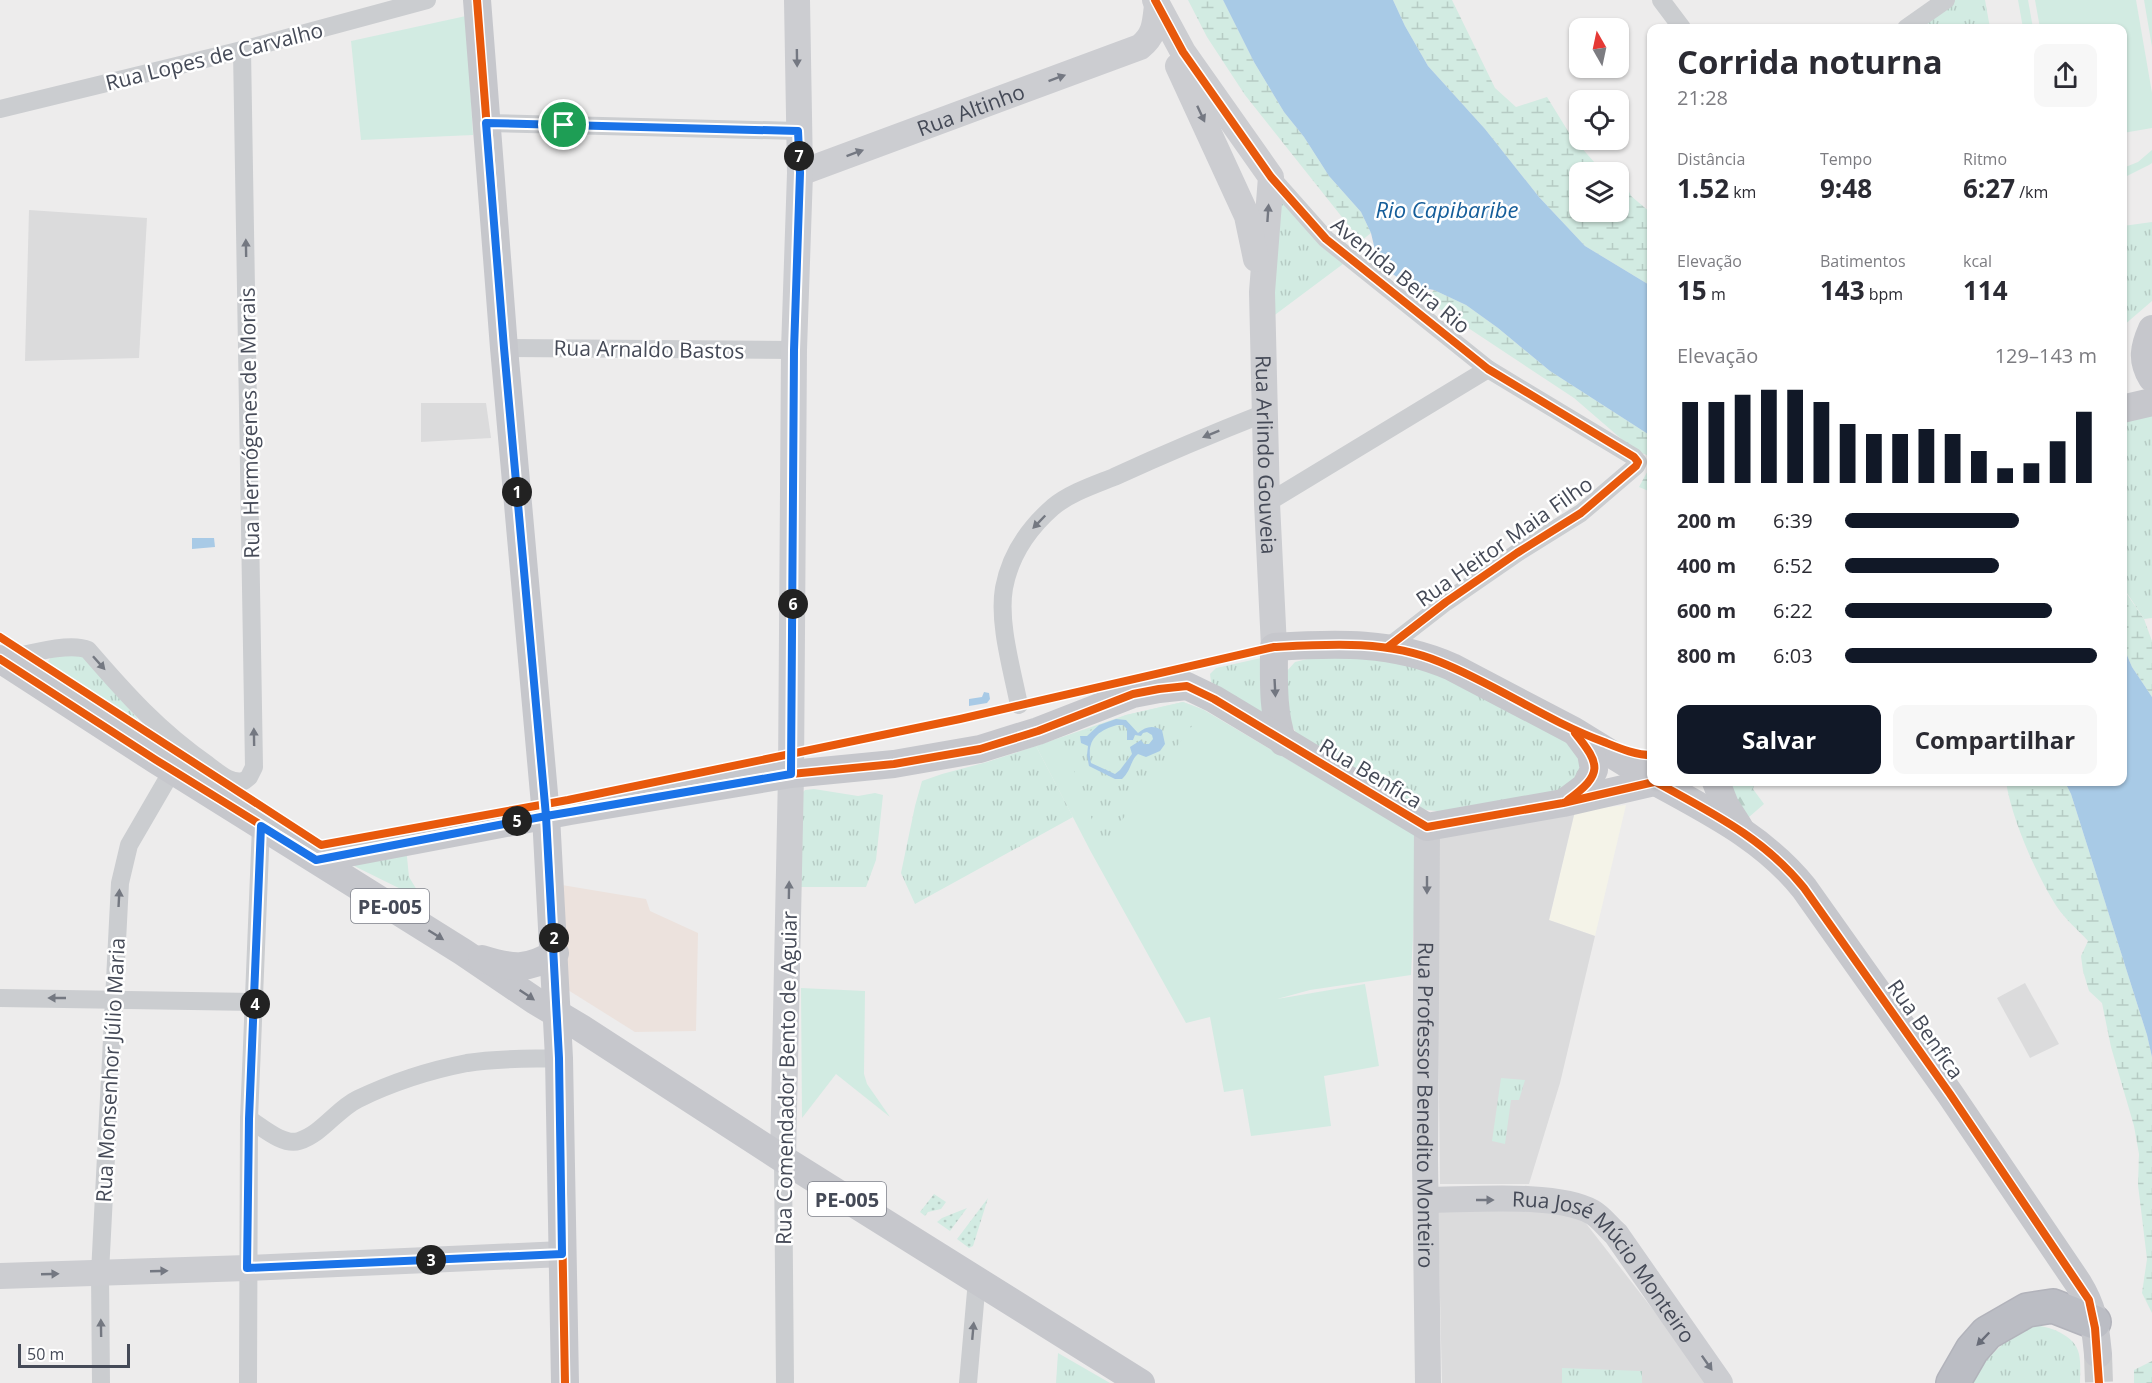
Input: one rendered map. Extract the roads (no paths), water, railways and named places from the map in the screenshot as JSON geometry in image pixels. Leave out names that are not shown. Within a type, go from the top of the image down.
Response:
[{"type":"highway","points":[[1953,1383],[1972,1350],[1987,1334],[2027,1310],[2053,1306],[2094,1322]]},
{"type":"main road","points":[[477,0],[504,348],[546,816],[555,954],[565,1383]]},
{"type":"main road","points":[[2127,348],[2152,327]]},
{"type":"main road","points":[[2152,327],[2146,341],[2144,359],[2152,378]]},
{"type":"main road","points":[[2127,408],[2152,402]]},
{"type":"main road","name":"Rua Benfica","points":[[1274,647],[1345,644],[1388,647],[1438,661],[1574,731],[1647,777]]},
{"type":"main road","points":[[1274,647],[1274,690],[1278,730],[1283,742]]},
{"type":"main road","name":"PE-005","points":[[7,664],[172,771],[464,952],[783,1159],[1141,1382]]},
{"type":"main road","name":"Rua Benfica","points":[[316,860],[546,816],[791,774],[894,764],[980,749],[1038,732],[1133,694],[1187,686],[1214,699],[1427,826],[1563,803],[1647,783]]},
{"type":"main road","points":[[1574,731],[1633,753],[1647,754]]},
{"type":"main road","points":[[1563,803],[1585,787],[1594,770],[1591,753],[1574,731]]},
{"type":"main road","name":"Rua Benfica","points":[[1663,786],[1740,829],[1787,867],[1804,888],[2089,1300],[2098,1354]]},
{"type":"main road","points":[[1718,786],[1725,805],[1740,829]]},
{"type":"main road","points":[[464,952],[504,966],[516,967],[537,963],[555,954]]},
{"type":"street","name":"Rua Lopes de Carvalho","points":[[0,109],[242,50],[427,0]]},
{"type":"street","name":"Rua Comendador Bento de Aguiar","points":[[785,1383],[783,1159],[791,774],[794,350],[800,173],[797,0]]},
{"type":"street","points":[[1661,0],[1679,24]]},
{"type":"street","points":[[1912,24],[1946,0]]},
{"type":"street","points":[[1140,47],[1149,40],[1155,30],[1156,3]]},
{"type":"street","name":"Avenida Beira Rio","points":[[1156,3],[1183,52],[1271,177],[1326,239],[1488,369],[1634,457],[1638,462]]},
{"type":"street","name":"Rua Altinho","points":[[800,173],[1140,47]]},
{"type":"street","name":"Rua Arlindo Gouveia","points":[[1140,47],[1168,50],[1173,55],[1247,216],[1262,292]]},
{"type":"street","name":"Rua Hermógenes de Morais","points":[[7,664],[69,647],[88,650],[162,730],[199,759],[234,782],[244,781],[254,767],[242,50]]},
{"type":"street","points":[[486,123],[798,131]]},
{"type":"street","name":"Rua Arlindo Gouveia","points":[[1271,177],[1262,292],[1274,647]]},
{"type":"street","name":"Rua Arnaldo Bastos","points":[[504,348],[794,350]]},
{"type":"street","points":[[1268,503],[1488,369]]},
{"type":"street","points":[[1018,705],[1002,612],[1004,588],[1009,569],[1018,548],[1030,532],[1054,506],[1075,494],[1205,436],[1265,413]]},
{"type":"street","name":"Rua Heitor Maia Filho","points":[[1388,647],[1446,602],[1517,553],[1581,513],[1638,462]]},
{"type":"street","points":[[1273,617],[1280,630],[1291,640],[1303,645]]},
{"type":"street","name":"Rua Monsenhor Júlio Maria","points":[[101,1383],[100,1273],[120,884],[129,845],[172,771]]},
{"type":"street","points":[[248,1383],[249,1119],[261,826]]},
{"type":"street","name":"Rua Professor Benedito Monteiro","points":[[1427,826],[1425,1161],[1428,1383]]},
{"type":"street","points":[[0,998],[255,1002]]},
{"type":"street","points":[[249,1119],[279,1137],[292,1142],[299,1141],[319,1129],[355,1100],[416,1078],[468,1063],[559,1058]]},
{"type":"street","name":"Rua José Múcio Monteiro","points":[[1426,1200],[1533,1200],[1569,1203],[1594,1213],[1616,1234],[1720,1383]]},
{"type":"street","points":[[0,1276],[562,1254]]},
{"type":"street","points":[[968,1383],[977,1280]]},
{"type":"water","name":"Rio Capibaribe","points":[[1223,0],[1393,0],[1428,66],[1485,129],[1539,197],[1585,246],[1647,284],[1647,433],[1550,371],[1466,305],[1434,290],[1408,285],[1390,272],[1375,250],[1371,233],[1361,212],[1329,176],[1304,137],[1284,112],[1254,62]]},
{"type":"water","points":[[192,538],[214,538],[215,547],[192,549]]},
{"type":"water","points":[[2127,655],[2152,697],[2152,1057],[2147,1035],[2067,786],[2127,786]]},
{"type":"water","points":[[984,692],[989,693],[990,699],[987,703],[969,706],[969,699],[982,697]]},
{"type":"water","points":[[1116,719],[1126,720],[1138,733],[1147,728],[1156,727],[1162,730],[1165,744],[1160,751],[1146,757],[1138,754],[1125,776],[1122,779],[1115,779],[1089,766],[1088,746],[1081,743],[1080,736],[1087,736],[1099,725]],"holes":[[[1123,725],[1127,729],[1127,740],[1133,740],[1135,735],[1141,736],[1147,732],[1152,735],[1153,739],[1149,744],[1144,744],[1141,740],[1130,747],[1132,754],[1115,774],[1091,763],[1090,748],[1095,738],[1110,727]]]},
{"type":"tunnel","points":[[2098,1354],[2099,1383]]}]
